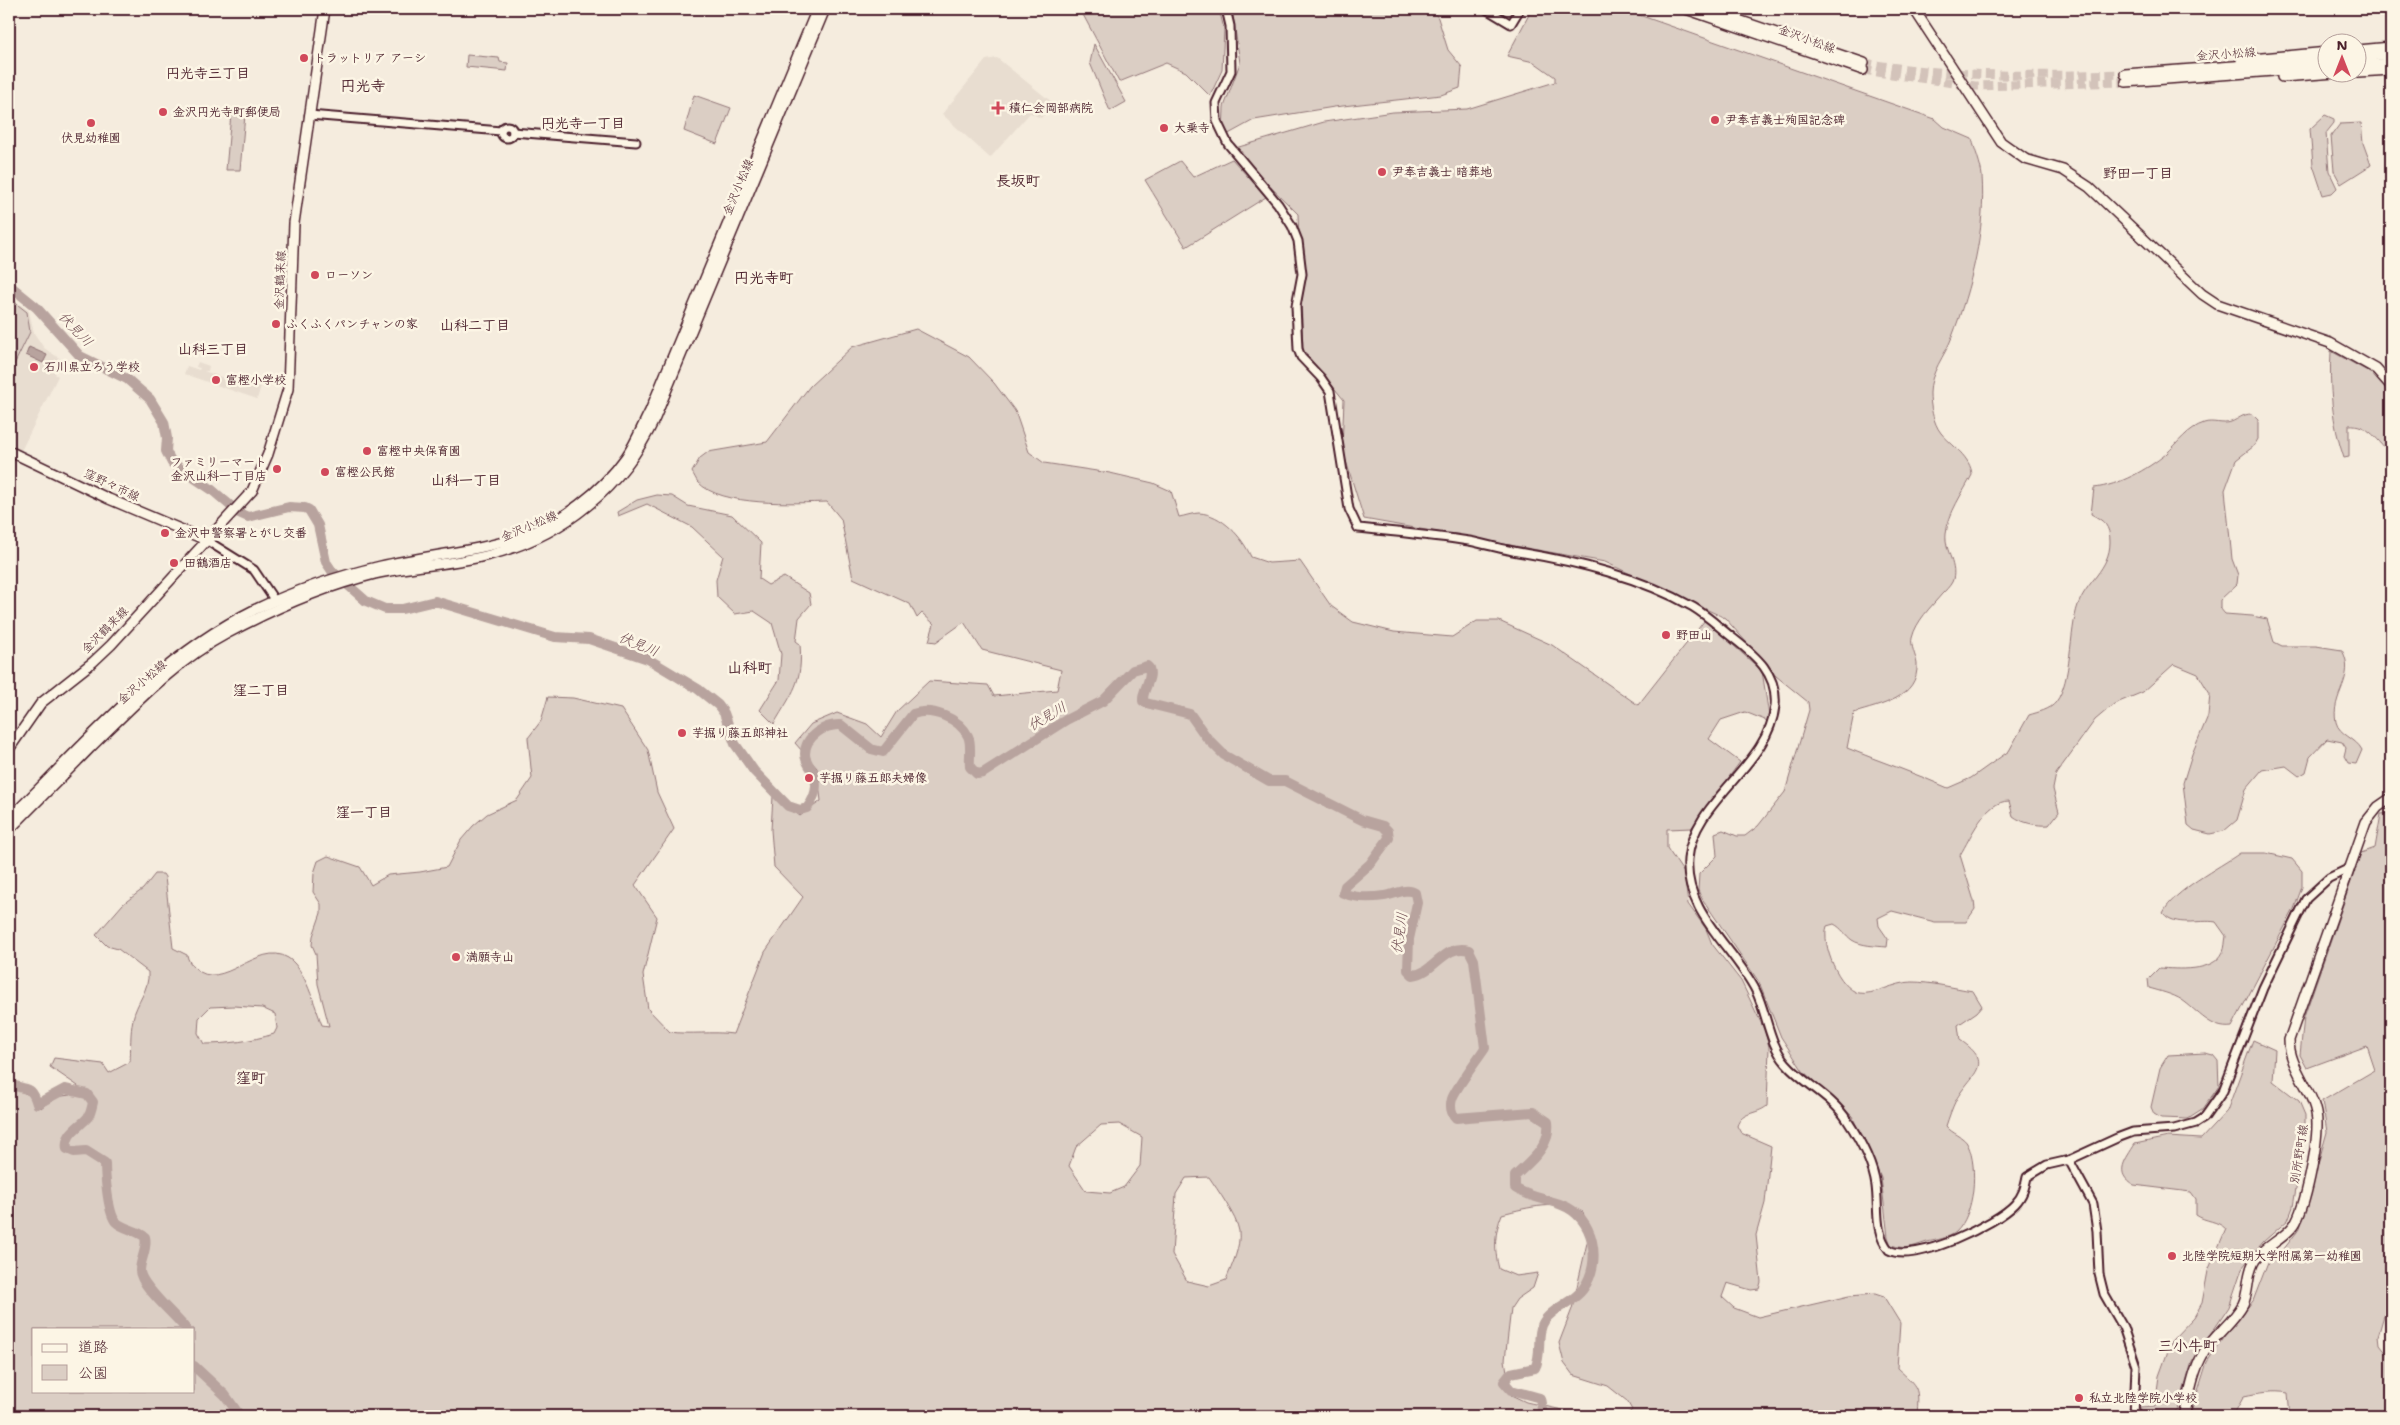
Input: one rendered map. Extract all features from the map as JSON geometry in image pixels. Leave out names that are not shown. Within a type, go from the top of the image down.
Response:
[{"type":"main road","name":"金沢鶴来線","points":[[9,749],[41,703],[107,649],[238,504],[252,491],[263,469],[287,397],[290,369],[294,223],[325,9]]},
{"type":"main road","name":"金沢小松線","points":[[9,819],[115,712],[171,663],[227,625],[275,601],[382,565],[475,549],[522,537],[569,511],[610,476],[625,458],[657,394],[817,9]]},
{"type":"main road","name":"金沢小松線","points":[[348,578],[489,555],[526,542],[568,522],[604,493],[630,462],[655,418],[825,9]]},
{"type":"main road","name":"金沢小松線","points":[[1686,9],[1863,66],[1706,9]]},
{"type":"main road","points":[[1914,9],[1980,112],[2001,142],[2010,151],[2025,159],[2063,170],[2089,186],[2202,294],[2217,304],[2330,343],[2376,369],[2391,386]]},
{"type":"main road","points":[[2368,49],[2391,47]]},
{"type":"main road","points":[[2318,53],[2303,54],[2294,66],[2309,75],[2318,74]]},
{"type":"main road","points":[[2368,56],[2391,54]]},
{"type":"main road","name":"金沢小松線","points":[[2318,61],[2294,66],[2151,81],[2126,78],[2159,72],[2294,66],[2318,67]]},
{"type":"main road","points":[[2368,64],[2391,63]]},
{"type":"main road","points":[[2368,71],[2391,70]]},
{"type":"main road","name":"窪野々市線","points":[[9,451],[109,499],[206,540]]},
{"type":"main road","name":"金沢小松線","points":[[9,830],[132,707],[192,656],[225,635],[337,581]]},
{"type":"main road","name":"別所野町線","points":[[2184,1416],[2198,1363],[2206,1348],[2243,1304],[2249,1271],[2256,1258],[2294,1225],[2300,1212],[2312,1162],[2317,1126],[2317,1109],[2290,1052],[2289,1040],[2370,815],[2391,798]]},
{"type":"street","points":[[1226,9],[1230,26],[1231,71],[1216,103],[1217,121],[1228,144],[1284,212],[1298,242],[1302,274],[1296,306],[1298,349],[1301,357],[1321,378],[1330,391],[1349,509],[1354,525],[1358,528],[1447,538],[1535,553],[1624,577],[1700,612],[1751,652],[1772,680],[1775,696],[1770,725],[1760,745],[1697,831],[1688,858],[1690,889],[1707,921],[1754,987],[1776,1046],[1784,1061],[1802,1079],[1833,1103],[1848,1122],[1873,1174],[1880,1236],[1889,1250],[1905,1254],[1954,1241],[2002,1215],[2023,1194],[2031,1172],[2047,1165],[2069,1160],[2133,1132],[2174,1129],[2196,1123],[2204,1118],[2223,1091],[2263,988],[2306,899],[2329,878],[2350,868]]},
{"type":"street","points":[[1486,9],[1511,24],[1520,9]]},
{"type":"street","points":[[309,115],[501,131],[502,128],[508,125],[513,132],[636,142]]},
{"type":"street","points":[[206,540],[254,570],[275,601]]},
{"type":"street","points":[[2069,1160],[2093,1204],[2097,1230],[2099,1274],[2104,1294],[2123,1326],[2136,1366],[2134,1416]]},
{"type":"shaded area","name":"積仁会岡部病院","points":[[997,58],[1053,103],[1041,118],[1030,113],[990,158],[942,114],[986,60]]},
{"type":"shaded area","name":"石川県立ろう学校","points":[[9,296],[29,311],[34,333],[44,348],[62,360],[55,374],[58,376],[21,451],[9,445]]},
{"type":"shaded area","points":[[29,347],[47,355],[43,363],[26,355]]},
{"type":"shaded area","name":"富樫小学校","points":[[198,362],[209,366],[208,371],[204,371],[241,384],[243,377],[262,383],[257,399],[184,374],[187,366],[199,370],[200,368],[196,367]]},
{"type":"green space","points":[[1080,9],[1219,9],[1224,29],[1222,70],[1210,96],[1186,72],[1166,63],[1119,82]]},
{"type":"green space","points":[[1232,9],[1432,9],[1438,18],[1448,50],[1462,67],[1460,88],[1441,95],[1334,107],[1254,120],[1223,137],[1224,107],[1240,63]]},
{"type":"green space","points":[[1532,9],[1622,9],[1935,119],[1944,127],[1972,139],[1982,176],[1983,196],[1976,258],[1952,337],[1932,378],[1930,393],[1932,414],[1938,429],[1965,457],[1972,475],[1947,526],[1946,540],[1953,564],[1954,576],[1950,585],[1924,615],[1914,632],[1912,644],[1917,664],[1916,676],[1912,685],[1905,692],[1886,703],[1854,713],[1847,748],[1948,788],[1971,778],[2009,751],[2029,715],[2051,707],[2061,693],[2068,669],[2078,605],[2086,589],[2102,568],[2109,552],[2109,531],[2103,521],[2091,514],[2094,488],[2113,484],[2150,466],[2198,425],[2207,422],[2228,423],[2249,414],[2252,414],[2258,420],[2258,439],[2254,446],[2236,460],[2225,490],[2232,559],[2238,575],[2237,584],[2220,600],[2220,608],[2225,614],[2267,619],[2274,642],[2282,646],[2316,646],[2342,650],[2346,660],[2347,669],[2335,712],[2336,722],[2340,730],[2356,742],[2362,750],[2356,764],[2348,763],[2344,756],[2346,748],[2342,742],[2327,739],[2310,757],[2306,772],[2299,776],[2286,766],[2262,770],[2246,789],[2237,820],[2224,831],[2210,834],[2194,830],[2188,825],[2183,783],[2192,754],[2208,716],[2210,694],[2198,674],[2174,664],[2143,692],[2114,704],[2095,720],[2056,774],[2053,789],[2059,812],[2049,825],[2030,824],[2013,816],[2009,801],[2000,803],[1986,813],[1960,855],[1975,909],[1966,922],[1935,922],[1892,911],[1878,918],[1879,926],[1888,939],[1887,947],[1860,943],[1852,940],[1834,924],[1827,926],[1827,944],[1833,965],[1852,990],[1859,993],[1871,993],[1899,984],[1912,982],[1927,983],[1973,991],[1982,1006],[1977,1012],[1958,1025],[1960,1040],[1977,1056],[1979,1063],[1977,1070],[1956,1100],[1946,1126],[1964,1139],[1968,1145],[1974,1177],[1971,1202],[1967,1214],[1956,1232],[1946,1237],[1909,1247],[1891,1245],[1888,1237],[1881,1178],[1852,1116],[1803,1071],[1781,1037],[1759,982],[1698,890],[1699,874],[1717,856],[1715,833],[1723,830],[1737,836],[1745,836],[1758,826],[1785,792],[1809,710],[1808,702],[1776,676],[1725,618],[1605,562],[1364,519],[1342,448],[1344,400],[1303,350],[1298,214],[1232,149],[1324,122],[1393,112],[1467,109],[1555,82],[1555,77],[1534,62],[1507,56]]},
{"type":"green space","points":[[1094,44],[1126,102],[1110,111],[1090,63]]},
{"type":"green space","points":[[467,55],[499,58],[500,62],[508,63],[507,71],[466,67]]},
{"type":"green space","points":[[694,95],[731,108],[717,144],[684,131]]},
{"type":"green space","points":[[231,114],[245,115],[240,170],[226,170]]},
{"type":"green space","points":[[2325,115],[2334,119],[2334,123],[2326,133],[2329,171],[2337,188],[2332,193],[2323,195],[2313,165],[2310,129]]},
{"type":"green space","points":[[2361,123],[2363,143],[2371,165],[2341,184],[2334,171],[2331,136],[2340,124]]},
{"type":"green space","points":[[1232,159],[1266,197],[1186,247],[1145,180],[1180,161],[1193,177]]},
{"type":"green space","points":[[9,298],[27,312],[30,332],[10,373]]},
{"type":"green space","points":[[916,329],[969,357],[994,383],[1015,411],[1029,452],[1044,463],[1110,473],[1153,483],[1171,491],[1179,517],[1199,513],[1208,514],[1216,518],[1231,528],[1243,542],[1251,557],[1269,563],[1300,561],[1331,606],[1353,622],[1394,632],[1452,637],[1477,621],[1499,621],[1552,645],[1638,705],[1705,620],[1762,671],[1770,722],[1745,712],[1721,720],[1709,739],[1740,762],[1692,828],[1667,829],[1667,848],[1684,873],[1688,904],[1706,929],[1712,944],[1741,981],[1765,1031],[1769,1047],[1767,1106],[1746,1115],[1739,1121],[1737,1126],[1741,1133],[1771,1146],[1765,1203],[1756,1235],[1761,1282],[1759,1289],[1751,1290],[1727,1283],[1722,1297],[1734,1308],[1758,1317],[1849,1296],[1875,1294],[1884,1297],[1900,1323],[1897,1368],[1914,1384],[1918,1399],[1917,1416],[1625,1416],[1632,1410],[1627,1401],[1608,1386],[1573,1375],[1564,1363],[1559,1343],[1572,1309],[1589,1234],[1583,1212],[1563,1206],[1543,1206],[1502,1214],[1497,1228],[1496,1255],[1499,1269],[1516,1276],[1538,1273],[1533,1288],[1517,1299],[1511,1308],[1505,1360],[1511,1395],[1526,1402],[1590,1416],[9,1416],[9,1086],[29,1095],[41,1108],[55,1097],[70,1095],[78,1086],[50,1067],[54,1058],[103,1064],[109,1073],[130,1062],[133,1019],[147,984],[148,972],[118,949],[107,946],[96,935],[123,904],[143,889],[155,874],[163,874],[165,877],[173,948],[187,955],[195,968],[205,974],[216,975],[265,955],[277,954],[288,958],[300,970],[322,1025],[329,1026],[318,984],[316,954],[312,945],[321,913],[321,904],[313,892],[314,873],[318,861],[328,856],[360,867],[371,885],[388,875],[447,867],[461,840],[473,826],[487,814],[517,800],[532,778],[528,738],[541,721],[548,697],[573,698],[621,709],[648,750],[657,792],[674,829],[635,885],[657,917],[643,975],[648,1009],[670,1032],[733,1034],[765,952],[803,897],[774,867],[771,830],[773,796],[800,816],[821,801],[817,768],[795,743],[811,724],[837,713],[867,724],[881,737],[897,711],[929,681],[988,685],[994,696],[1057,690],[1061,670],[982,650],[964,622],[936,642],[929,641],[934,624],[922,613],[917,618],[910,604],[853,578],[841,519],[827,502],[778,503],[740,500],[709,490],[696,480],[692,472],[700,458],[708,452],[767,442],[810,386],[852,347]],"holes":[[[210,1007],[262,1008],[275,1014],[277,1028],[274,1034],[231,1043],[204,1044],[198,1033],[199,1018]],[[1119,1124],[1142,1137],[1140,1166],[1124,1187],[1110,1193],[1086,1191],[1069,1166],[1076,1147],[1101,1125]],[[1209,1177],[1231,1211],[1239,1231],[1237,1250],[1226,1280],[1209,1286],[1187,1281],[1172,1254],[1176,1194],[1186,1178]]]},
{"type":"green space","points":[[2331,351],[2391,384],[2391,455],[2367,430],[2356,425],[2349,425],[2349,457],[2344,458],[2332,405]]},
{"type":"green space","points":[[657,495],[672,496],[688,506],[732,515],[761,543],[759,579],[768,585],[784,577],[809,593],[811,604],[799,618],[796,641],[800,644],[801,657],[798,678],[774,724],[760,710],[779,680],[781,654],[772,623],[754,611],[735,614],[717,597],[716,580],[723,556],[692,527],[647,504],[618,516],[617,512],[637,500]]},
{"type":"green space","points":[[2391,813],[2391,1166],[2388,1174],[2391,1185],[2391,1291],[2378,1336],[2379,1345],[2391,1360],[2391,1416],[2290,1416],[2288,1393],[2277,1392],[2244,1396],[2233,1416],[2190,1416],[2207,1362],[2227,1332],[2253,1301],[2268,1262],[2280,1254],[2300,1228],[2327,1132],[2322,1101],[2375,1070],[2367,1046],[2307,1068],[2300,1055],[2304,1017],[2361,853],[2375,848],[2381,814]]},
{"type":"green space","points":[[2240,853],[2266,853],[2292,859],[2302,871],[2302,887],[2294,909],[2232,1027],[2224,1027],[2211,1023],[2178,998],[2149,988],[2148,979],[2159,968],[2203,967],[2218,959],[2224,950],[2226,936],[2216,922],[2181,922],[2168,918],[2163,913],[2169,904],[2187,888]]},
{"type":"green space","points":[[2253,1040],[2275,1050],[2273,1081],[2299,1101],[2305,1115],[2305,1132],[2293,1207],[2288,1220],[2263,1242],[2242,1268],[2229,1307],[2192,1362],[2178,1409],[2169,1416],[2140,1416],[2140,1407],[2155,1406],[2159,1376],[2172,1340],[2194,1317],[2202,1303],[2208,1271],[2226,1229],[2219,1224],[2196,1215],[2196,1199],[2191,1192],[2134,1185],[2124,1176],[2123,1166],[2135,1144],[2168,1137],[2201,1139],[2227,1111]]},
{"type":"green space","points":[[2205,1053],[2213,1055],[2218,1061],[2219,1086],[2202,1110],[2188,1119],[2161,1118],[2154,1114],[2151,1107],[2160,1068],[2168,1055]]},
{"type":"waterway","name":"伏見川","points":[[9,285],[36,307],[80,356],[127,379],[150,399],[164,422],[167,438],[166,451],[172,463],[211,489],[239,513],[248,517],[289,507],[309,510],[318,525],[326,562],[332,571],[366,601],[385,609],[402,609],[435,601],[555,637],[589,639],[648,659],[698,689],[718,705],[724,713],[735,744],[754,771],[788,806],[800,810],[807,808],[812,800],[816,782],[805,754],[808,742],[817,732],[823,729],[841,725],[871,749],[883,752],[913,714],[920,712],[936,713],[951,719],[964,730],[970,743],[970,767],[977,774],[983,773],[1066,720],[1103,701],[1133,670],[1147,666],[1150,677],[1144,692],[1143,701],[1190,714],[1207,738],[1224,755],[1269,781],[1285,781],[1362,820],[1383,826],[1388,831],[1389,838],[1370,864],[1345,886],[1343,893],[1368,897],[1379,897],[1404,891],[1415,893],[1417,903],[1409,939],[1408,970],[1413,975],[1428,969],[1446,954],[1460,949],[1469,950],[1474,960],[1485,1048],[1454,1094],[1451,1104],[1453,1114],[1456,1118],[1533,1112],[1548,1122],[1548,1131],[1543,1146],[1533,1159],[1515,1176],[1515,1188],[1532,1196],[1562,1205],[1573,1211],[1582,1219],[1592,1241],[1594,1254],[1589,1278],[1579,1294],[1554,1311],[1545,1320],[1540,1331],[1539,1356],[1535,1368],[1511,1373],[1504,1382],[1511,1390],[1540,1398],[1543,1415],[1553,1416]]},
{"type":"waterway","points":[[9,1083],[30,1090],[37,1104],[65,1089],[87,1094],[93,1102],[88,1117],[70,1134],[67,1149],[74,1152],[86,1151],[105,1163],[113,1218],[119,1224],[145,1237],[146,1241],[140,1267],[142,1277],[152,1292],[185,1328]]},
{"type":"waterway","points":[[195,1367],[225,1395],[240,1416]]},
{"type":"tunnel","points":[[1864,63],[1962,74],[2125,74]]},
{"type":"tunnel","points":[[1863,70],[1975,86],[2126,82]]},
{"type":"place","name":"トラットリア アーシ","points":[[304,58]]},
{"type":"place","name":"積仁会岡部病院","points":[[998,108]]},
{"type":"place","name":"金沢円光寺町郵便局","points":[[163,112]]},
{"type":"place","name":"尹奉吉義士殉国記念碑","points":[[1715,120]]},
{"type":"place","name":"伏見幼稚園","points":[[91,123]]},
{"type":"place","name":"大乗寺","points":[[1164,128]]},
{"type":"place","name":"尹奉吉義士 暗葬地","points":[[1382,172]]},
{"type":"place","name":"ローソン","points":[[315,275]]},
{"type":"place","name":"ふくふくパンチャンの家","points":[[276,324]]},
{"type":"place","name":"石川県立ろう学校","points":[[34,367]]},
{"type":"place","name":"富樫小学校","points":[[216,380]]},
{"type":"place","name":"富樫中央保育園","points":[[367,451]]},
{"type":"place","name":"ファミリーマート 金沢山科一丁目店","points":[[277,469]]},
{"type":"place","name":"富樫公民館","points":[[325,472]]},
{"type":"place","name":"金沢中警察署とがし交番","points":[[165,533]]},
{"type":"place","name":"田鶴酒店","points":[[174,563]]},
{"type":"place","name":"野田山","points":[[1666,635]]},
{"type":"place","name":"芋掘り藤五郎神社","points":[[682,733]]},
{"type":"place","name":"芋掘り藤五郎夫婦像","points":[[809,778]]},
{"type":"place","name":"満願寺山","points":[[456,957]]},
{"type":"place","name":"北陸学院短期大学附属第一幼稚園","points":[[2172,1256]]},
{"type":"place","name":"私立北陸学院小学校","points":[[2079,1398]]},
{"type":"district","name":"円光寺三丁目","points":[[208,73]]},
{"type":"district","name":"円光寺","points":[[363,86]]},
{"type":"district","name":"円光寺一丁目","points":[[583,123]]},
{"type":"district","name":"野田一丁目","points":[[2138,173]]},
{"type":"district","name":"長坂町","points":[[1018,181]]},
{"type":"district","name":"円光寺町","points":[[764,278]]},
{"type":"district","name":"山科二丁目","points":[[475,325]]},
{"type":"district","name":"山科三丁目","points":[[213,349]]},
{"type":"district","name":"山科一丁目","points":[[466,480]]},
{"type":"district","name":"山科町","points":[[750,668]]},
{"type":"district","name":"窪二丁目","points":[[261,690]]},
{"type":"district","name":"窪一丁目","points":[[364,812]]},
{"type":"district","name":"窪町","points":[[251,1078]]},
{"type":"district","name":"三小牛町","points":[[2188,1346]]}]
